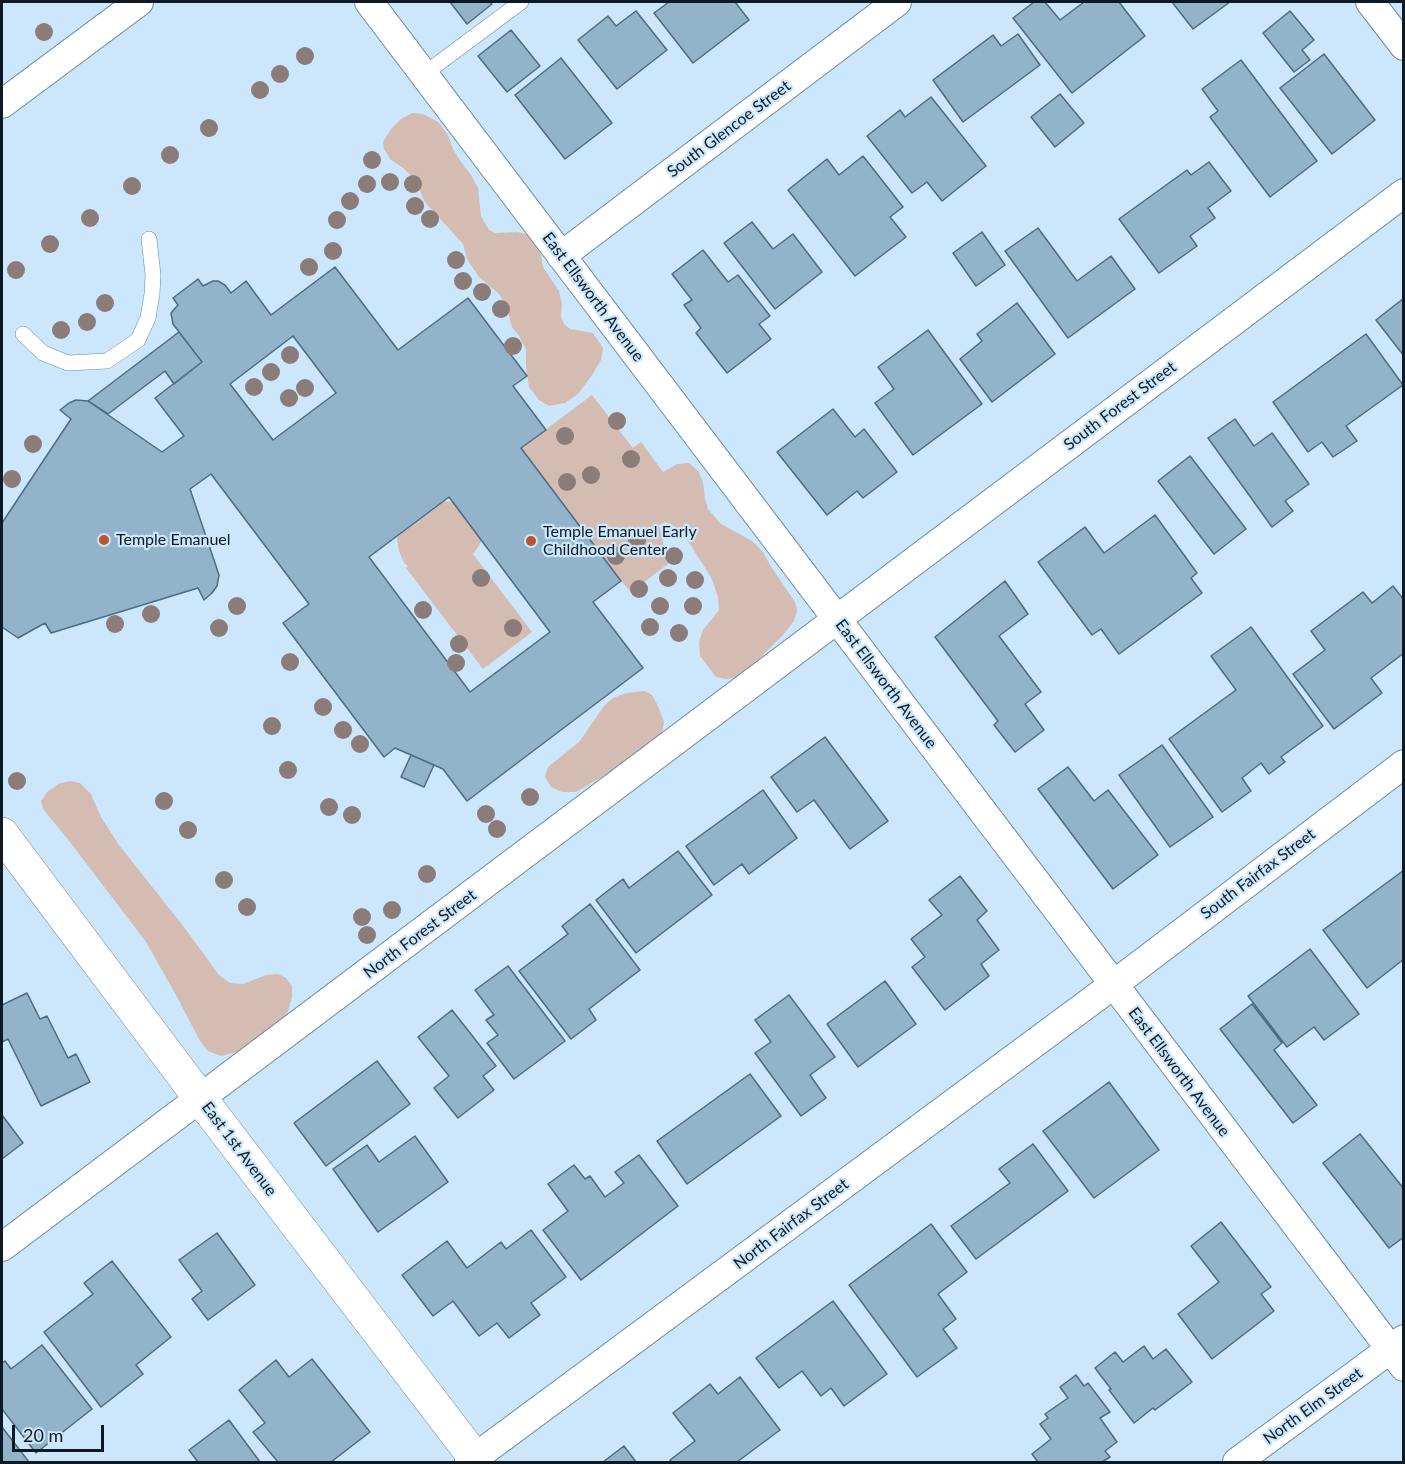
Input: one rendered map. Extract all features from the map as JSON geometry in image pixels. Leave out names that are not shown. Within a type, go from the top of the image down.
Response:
[{"type":"street","points":[[2,104],[140,2]]},
{"type":"street","name":"East Ellsworth Avenue","points":[[369,2],[1113,985],[1399,1352]]},
{"type":"street","name":"South Glencoe Street","points":[[561,256],[897,2]]},
{"type":"street","points":[[1370,2],[1404,46]]},
{"type":"street","name":"South Forest Street","points":[[837,619],[1404,193]]},
{"type":"street","name":"North Forest Street","points":[[2,1247],[837,619]]},
{"type":"street","name":"South Fairfax Street","points":[[1113,985],[1404,764]]},
{"type":"street","name":"East 1st Avenue","points":[[2,834],[474,1461]]},
{"type":"street","name":"North Fairfax Street","points":[[474,1461],[1113,985]]},
{"type":"street","name":"North Elm Street","points":[[1237,1462],[1399,1352]]},
{"type":"lane","points":[[424,74],[521,2]]},
{"type":"lane","points":[[23,334],[42,353],[69,363],[106,361],[138,340],[148,318],[152,294],[153,275],[149,238]]},
{"type":"shaded area","points":[[412,113],[423,114],[438,122],[448,135],[453,149],[478,188],[481,216],[489,230],[495,233],[526,234],[535,242],[543,267],[559,291],[562,305],[561,317],[564,324],[570,329],[593,333],[603,348],[601,360],[592,375],[578,394],[565,403],[549,406],[539,400],[529,387],[526,349],[512,327],[506,304],[498,293],[479,277],[467,259],[463,244],[424,201],[416,180],[390,159],[384,149],[383,142],[391,129],[401,119]]},
{"type":"shaded area","points":[[592,395],[633,448],[641,442],[663,472],[677,464],[689,463],[698,471],[703,482],[708,509],[721,524],[752,541],[763,552],[795,602],[797,610],[794,621],[752,666],[737,677],[726,679],[716,677],[700,656],[699,642],[703,630],[719,610],[718,597],[711,577],[684,535],[665,522],[659,525],[668,564],[631,592],[521,448]]},
{"type":"shaded area","points":[[440,501],[456,502],[483,537],[473,554],[532,632],[483,669],[406,568],[408,566],[404,563],[399,551],[397,539],[400,527]]},
{"type":"shaded area","points":[[645,691],[652,695],[664,722],[662,732],[652,744],[624,764],[576,792],[562,792],[551,787],[545,777],[548,767],[579,742],[604,706],[613,698],[626,693]]},
{"type":"shaded area","points":[[70,781],[80,783],[91,794],[101,817],[119,845],[219,975],[230,983],[243,984],[266,975],[278,974],[286,978],[292,986],[292,997],[282,1021],[240,1051],[221,1056],[208,1051],[200,1041],[146,942],[43,809],[41,801],[47,792],[58,784]]},
{"type":"building","points":[[450,2],[490,2],[492,4],[467,24]]},
{"type":"building","points":[[669,2],[735,2],[749,20],[693,63],[654,13]]},
{"type":"building","points":[[1034,2],[1045,2],[1060,20],[1084,2],[1119,2],[1145,36],[1072,93],[1013,18]]},
{"type":"building","points":[[1172,2],[1230,2],[1193,29]]},
{"type":"building","points":[[636,11],[667,50],[617,89],[578,40],[608,16],[616,26]]},
{"type":"building","points":[[1290,11],[1314,40],[1302,50],[1310,60],[1294,72],[1263,33]]},
{"type":"building","points":[[511,30],[540,66],[507,92],[478,56]]},
{"type":"building","points":[[1018,34],[1040,65],[963,122],[933,80],[993,35],[1001,46]]},
{"type":"building","points":[[1324,54],[1375,120],[1332,154],[1280,88]]},
{"type":"building","points":[[561,58],[612,123],[565,159],[515,95]]},
{"type":"building","points":[[1241,60],[1317,161],[1270,197],[1210,117],[1218,111],[1202,89]]},
{"type":"building","points":[[1060,94],[1084,123],[1055,147],[1031,117]]},
{"type":"building","points":[[931,97],[986,166],[942,201],[927,182],[912,193],[867,136],[900,110],[905,117]]},
{"type":"building","points":[[863,156],[903,207],[890,217],[906,237],[855,276],[788,190],[827,159],[839,175]]},
{"type":"building","points":[[1209,162],[1231,191],[1208,208],[1215,218],[1190,236],[1197,246],[1159,273],[1119,219],[1187,170],[1191,175]]},
{"type":"building","points":[[752,222],[773,249],[793,234],[822,272],[775,309],[724,243]]},
{"type":"building","points":[[1038,228],[1077,281],[1111,256],[1135,289],[1068,338],[1005,251]]},
{"type":"building","points":[[982,232],[1005,265],[976,286],[953,253]]},
{"type":"building","points":[[703,250],[728,282],[738,275],[770,316],[759,324],[771,339],[727,373],[696,333],[701,328],[684,305],[692,300],[672,274]]},
{"type":"building","name":"Temple Emanuel","points":[[335,267],[398,350],[468,298],[527,376],[513,386],[546,430],[521,448],[621,581],[593,602],[643,668],[467,801],[443,769],[395,748],[384,757],[283,623],[309,604],[211,474],[190,489],[219,575],[217,586],[204,600],[198,588],[51,633],[45,623],[18,638],[2,627],[2,523],[71,419],[60,410],[76,400],[88,401],[162,452],[184,436],[155,398],[202,362],[173,324],[171,313],[178,305],[173,298],[198,279],[203,286],[218,281],[225,285],[231,293],[246,281],[271,315]],"holes":[[[293,336],[336,393],[273,440],[230,384]],[[449,497],[550,632],[470,692],[369,557]]]},
{"type":"building","points":[[1404,298],[1404,356],[1376,320]]},
{"type":"building","points":[[1017,303],[1055,354],[992,402],[960,359],[982,341],[977,334]]},
{"type":"building","points":[[928,330],[982,404],[913,455],[875,403],[894,389],[878,367]]},
{"type":"building","points":[[179,332],[202,362],[174,384],[165,371],[108,414],[88,401]]},
{"type":"building","points":[[1366,334],[1403,385],[1346,426],[1357,441],[1333,457],[1322,442],[1308,452],[1273,402]]},
{"type":"building","points":[[833,409],[855,437],[864,429],[897,472],[863,498],[857,491],[827,515],[777,452]]},
{"type":"building","points":[[1235,419],[1254,446],[1272,433],[1309,484],[1285,501],[1293,511],[1272,527],[1208,438]]},
{"type":"building","points":[[1190,456],[1246,529],[1214,554],[1158,481]]},
{"type":"building","points":[[1155,515],[1197,573],[1191,578],[1202,593],[1119,654],[1101,629],[1092,635],[1038,562],[1085,527],[1104,553]]},
{"type":"building","points":[[1005,581],[1028,614],[999,636],[1041,692],[1025,704],[1044,730],[1015,752],[994,725],[998,721],[935,637]]},
{"type":"building","points":[[1393,586],[1404,600],[1404,653],[1371,678],[1382,693],[1334,729],[1293,674],[1325,650],[1311,631],[1363,592],[1372,603]]},
{"type":"building","points":[[1251,627],[1323,726],[1281,757],[1285,762],[1269,774],[1261,763],[1242,778],[1251,791],[1222,812],[1169,739],[1236,690],[1211,656]]},
{"type":"building","points":[[825,737],[888,821],[850,849],[814,800],[797,812],[771,777]]},
{"type":"building","points":[[1162,745],[1213,817],[1170,847],[1119,775]]},
{"type":"building","points":[[411,755],[434,765],[424,787],[401,777]]},
{"type":"building","points":[[1068,767],[1094,801],[1108,790],[1158,855],[1113,889],[1038,789]]},
{"type":"building","points":[[763,790],[797,838],[749,874],[742,864],[714,885],[686,846]]},
{"type":"building","points":[[678,851],[712,895],[636,953],[596,900],[623,879],[629,888]]},
{"type":"building","points":[[1404,870],[1404,959],[1367,988],[1323,930]]},
{"type":"building","points":[[960,876],[987,911],[977,920],[999,950],[981,964],[989,976],[945,1010],[912,967],[925,957],[911,939],[942,915],[929,900]]},
{"type":"building","points":[[590,904],[640,970],[589,1009],[596,1020],[571,1039],[519,971],[568,934],[562,926]]},
{"type":"building","points":[[1310,949],[1359,1014],[1324,1040],[1314,1027],[1287,1047],[1248,996]]},
{"type":"building","points":[[508,966],[565,1041],[514,1079],[487,1043],[498,1035],[486,1020],[494,1015],[475,990]]},
{"type":"building","points":[[885,981],[916,1024],[858,1067],[827,1024]]},
{"type":"building","points":[[27,993],[40,1019],[47,1016],[68,1058],[76,1054],[90,1082],[41,1106],[8,1039],[2,1042],[2,1005]]},
{"type":"building","points":[[789,995],[835,1057],[810,1075],[826,1098],[801,1116],[755,1053],[771,1042],[755,1020]]},
{"type":"building","points":[[1252,1004],[1282,1043],[1274,1050],[1317,1105],[1293,1123],[1220,1029]]},
{"type":"building","points":[[452,1010],[496,1066],[483,1076],[494,1090],[458,1118],[434,1088],[449,1076],[418,1037]]},
{"type":"building","points":[[377,1061],[410,1104],[326,1166],[294,1123]]},
{"type":"building","points":[[750,1074],[781,1116],[687,1184],[657,1141]]},
{"type":"building","points":[[1109,1082],[1159,1150],[1094,1198],[1043,1131]]},
{"type":"building","points":[[2,1115],[23,1143],[2,1159]]},
{"type":"building","points":[[1360,1134],[1404,1189],[1404,1237],[1389,1248],[1323,1163]]},
{"type":"building","points":[[415,1136],[448,1182],[378,1232],[333,1169],[367,1145],[379,1162]]},
{"type":"building","points":[[1033,1144],[1068,1191],[976,1259],[951,1226],[1010,1183],[999,1169]]},
{"type":"building","points":[[639,1155],[678,1206],[581,1280],[543,1230],[568,1211],[548,1184],[574,1165],[585,1179],[590,1176],[605,1197],[624,1183],[615,1172]]},
{"type":"building","points":[[1221,1222],[1271,1287],[1261,1294],[1274,1311],[1212,1359],[1178,1314],[1219,1282],[1191,1246]]},
{"type":"building","points":[[931,1224],[967,1272],[938,1294],[956,1319],[943,1329],[957,1348],[917,1377],[849,1285]]},
{"type":"building","points":[[531,1230],[566,1277],[531,1303],[540,1315],[509,1338],[497,1323],[479,1336],[453,1301],[433,1316],[402,1275],[447,1241],[467,1268],[501,1242],[506,1249]]},
{"type":"building","points":[[217,1233],[255,1285],[208,1320],[192,1299],[202,1291],[179,1260]]},
{"type":"building","points":[[112,1261],[171,1337],[136,1365],[143,1374],[101,1407],[44,1332],[93,1294],[84,1283]]},
{"type":"building","points":[[833,1301],[887,1374],[844,1406],[831,1388],[821,1396],[802,1371],[779,1388],[756,1358]]},
{"type":"building","points":[[42,1345],[92,1409],[36,1453],[2,1409],[2,1363],[5,1361],[11,1369]]},
{"type":"building","points":[[1144,1346],[1153,1359],[1166,1349],[1192,1382],[1134,1423],[1095,1368],[1115,1352],[1123,1362]]},
{"type":"building","points":[[312,1359],[370,1432],[331,1462],[278,1462],[253,1432],[265,1423],[239,1390],[276,1360],[289,1377]]},
{"type":"building","points":[[1076,1375],[1084,1386],[1088,1383],[1110,1412],[1100,1418],[1117,1442],[1105,1451],[1110,1457],[1102,1462],[1038,1462],[1032,1454],[1051,1439],[1040,1424],[1048,1418],[1045,1414],[1068,1398],[1060,1387]]},
{"type":"building","points":[[740,1377],[780,1430],[737,1462],[672,1462],[670,1460],[695,1441],[673,1413],[710,1384],[718,1394]]},
{"type":"building","points":[[229,1420],[260,1462],[198,1462],[189,1450]]},
{"type":"building","points":[[2,1427],[29,1462],[2,1462]]},
{"type":"building","points":[[624,1446],[636,1462],[603,1462]]},
{"type":"place","name":"Temple Emanuel","points":[[104,540]]},
{"type":"place","name":"Temple Emanuel Early Childhood Center","points":[[531,541]]}]
